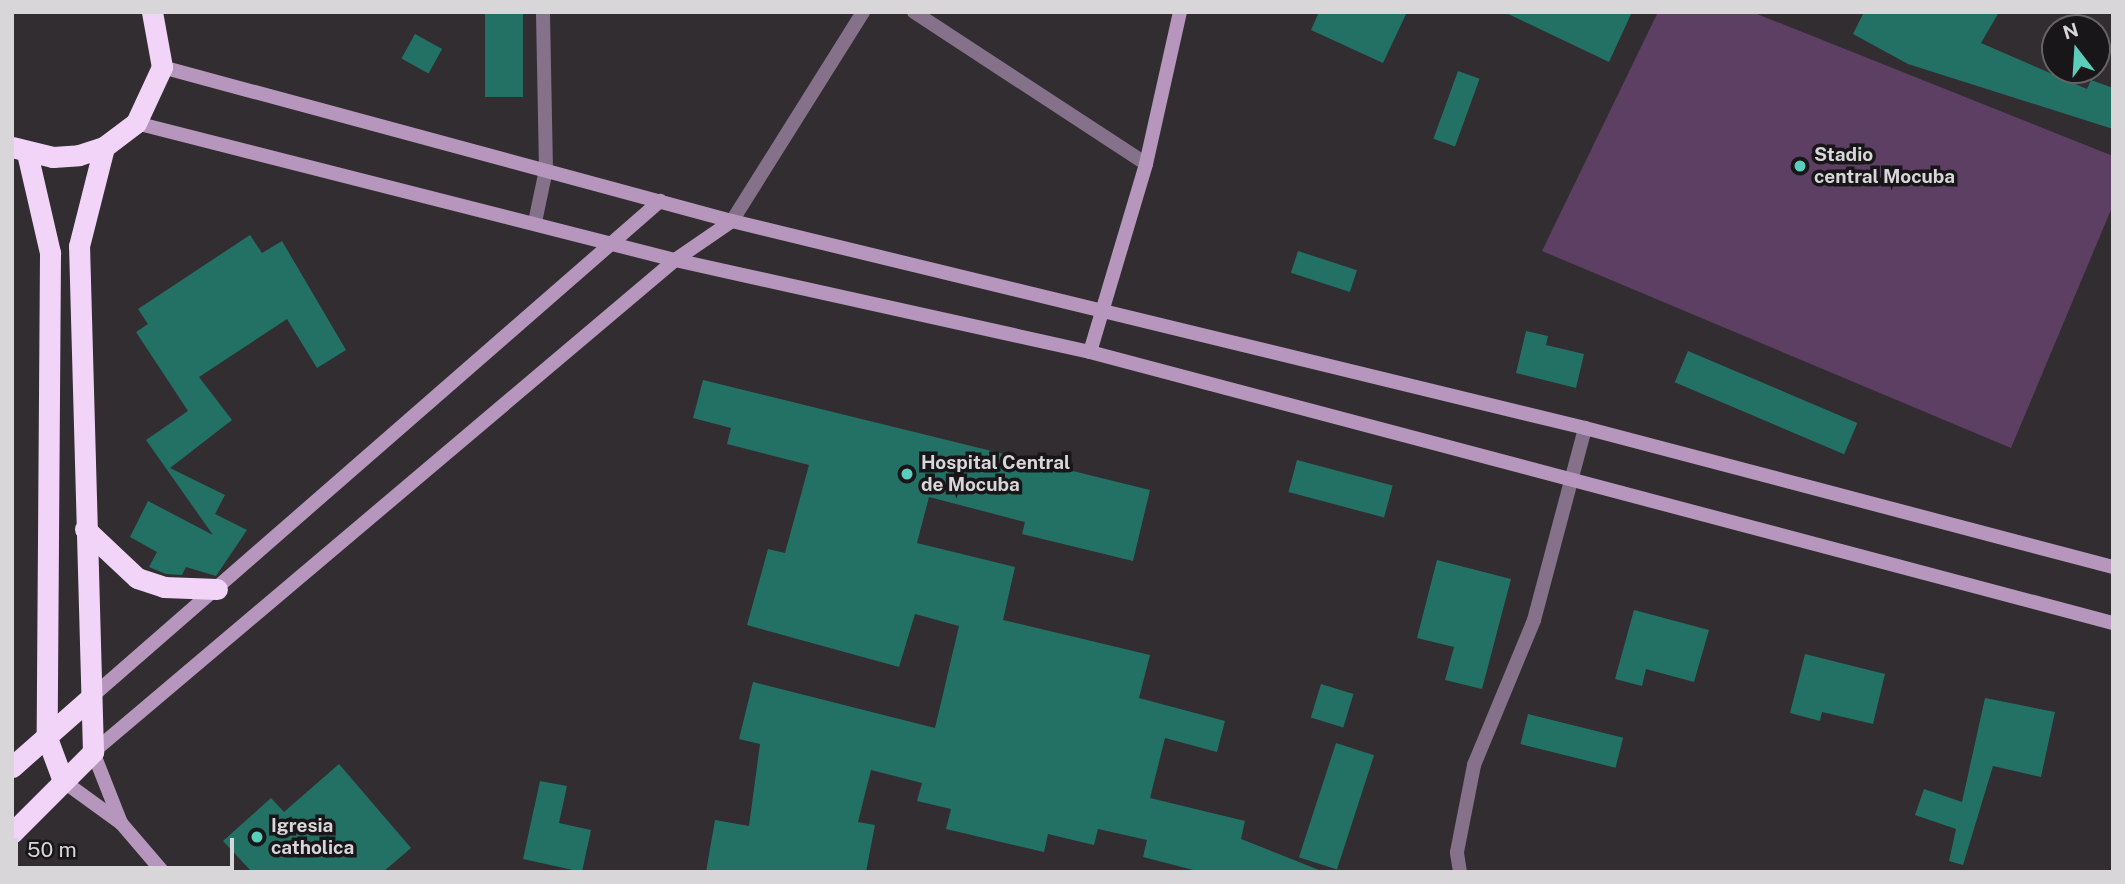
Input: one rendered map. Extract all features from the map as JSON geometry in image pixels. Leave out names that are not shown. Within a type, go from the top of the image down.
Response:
[{"type":"highway","points":[[63,781],[47,738],[50,253],[20,150],[79,156],[104,147],[136,123],[162,67],[152,12]]},
{"type":"highway","points":[[12,833],[93,752],[89,699],[79,246],[104,147]]},
{"type":"highway","points":[[85,529],[136,578],[164,587],[216,589]]},
{"type":"highway","points":[[12,767],[89,699]]},
{"type":"street","points":[[535,222],[546,170],[543,12]]},
{"type":"street","points":[[121,823],[93,752],[675,260],[732,220],[863,12]]},
{"type":"street","points":[[914,12],[1146,164]]},
{"type":"street","points":[[1090,352],[1146,164],[1180,12]]},
{"type":"street","points":[[162,67],[732,220],[1586,429],[2113,567]]},
{"type":"street","points":[[136,123],[618,241],[675,260],[1090,352],[1572,482],[2113,623]]},
{"type":"street","points":[[89,699],[618,241],[660,201]]},
{"type":"street","points":[[1460,872],[1457,852],[1474,765],[1534,620],[1586,429]]},
{"type":"street","points":[[63,781],[121,823],[163,872]]},
{"type":"shaded area","points":[[1658,12],[1752,12],[2113,156],[2113,205],[2011,448],[1542,251]]},
{"type":"building","points":[[485,12],[523,12],[523,97],[485,97]]},
{"type":"building","points":[[1319,12],[1407,12],[1383,63],[1311,30]]},
{"type":"building","points":[[1504,12],[1632,12],[1609,62]]},
{"type":"building","points":[[1864,12],[1999,12],[1981,43],[2041,69],[2041,84],[2075,84],[2087,89],[2089,84],[2102,84],[2113,88],[2113,129],[1908,64],[1853,34]]},
{"type":"building","points":[[415,34],[442,49],[429,74],[401,58]]},
{"type":"building","points":[[1458,71],[1480,79],[1455,147],[1433,139]]},
{"type":"building","points":[[250,235],[262,253],[282,241],[346,350],[317,368],[287,319],[199,377],[232,420],[170,468],[225,495],[215,514],[247,530],[216,576],[186,567],[182,575],[166,574],[149,567],[157,552],[130,537],[148,501],[213,535],[146,440],[188,411],[136,332],[148,324],[138,309]]},
{"type":"building","points":[[1298,251],[1357,270],[1350,292],[1291,273]]},
{"type":"building","points":[[1526,331],[1548,336],[1546,345],[1584,354],[1576,388],[1516,373]]},
{"type":"building","points":[[1688,351],[1857,423],[1844,454],[1675,382]]},
{"type":"building","points":[[703,380],[1150,490],[1133,561],[1022,534],[1025,522],[929,497],[917,543],[1015,567],[1003,620],[1150,655],[1139,698],[1225,721],[1217,752],[1165,738],[1150,798],[1245,821],[1241,839],[1324,872],[1201,872],[1143,857],[1147,840],[1098,829],[1094,845],[1048,834],[1044,852],[946,829],[951,809],[917,801],[922,783],[871,770],[858,822],[875,825],[866,872],[706,872],[715,820],[749,826],[760,744],[739,739],[753,682],[935,728],[959,626],[915,614],[899,667],[747,625],[768,549],[785,553],[809,465],[727,444],[731,428],[693,418]]},
{"type":"building","points":[[1297,460],[1393,486],[1384,517],[1288,492]]},
{"type":"building","points":[[1437,560],[1511,579],[1482,689],[1445,680],[1454,647],[1417,638]]},
{"type":"building","points":[[1634,610],[1709,630],[1694,682],[1646,669],[1642,686],[1615,679]]},
{"type":"building","points":[[1805,654],[1885,674],[1873,724],[1822,712],[1820,721],[1790,713]]},
{"type":"building","points":[[1321,684],[1354,694],[1343,727],[1311,717]]},
{"type":"building","points":[[1985,698],[2055,712],[2041,777],[1993,766],[1963,865],[1949,861],[1956,829],[1915,815],[1924,789],[1962,802]]},
{"type":"building","points":[[1528,714],[1623,738],[1616,768],[1521,744]]},
{"type":"building","points":[[1336,743],[1374,755],[1337,869],[1299,857]]},
{"type":"building","points":[[339,764],[411,848],[383,872],[252,872],[223,841],[271,798],[284,812]]},
{"type":"building","points":[[540,781],[567,786],[559,823],[591,830],[582,872],[523,859]]},
{"type":"place","name":"Stadio central Mocuba","points":[[1800,166]]},
{"type":"place","name":"Hospital Central de Mocuba","points":[[907,474]]},
{"type":"place","name":"Igresia catholica","points":[[257,837]]}]
